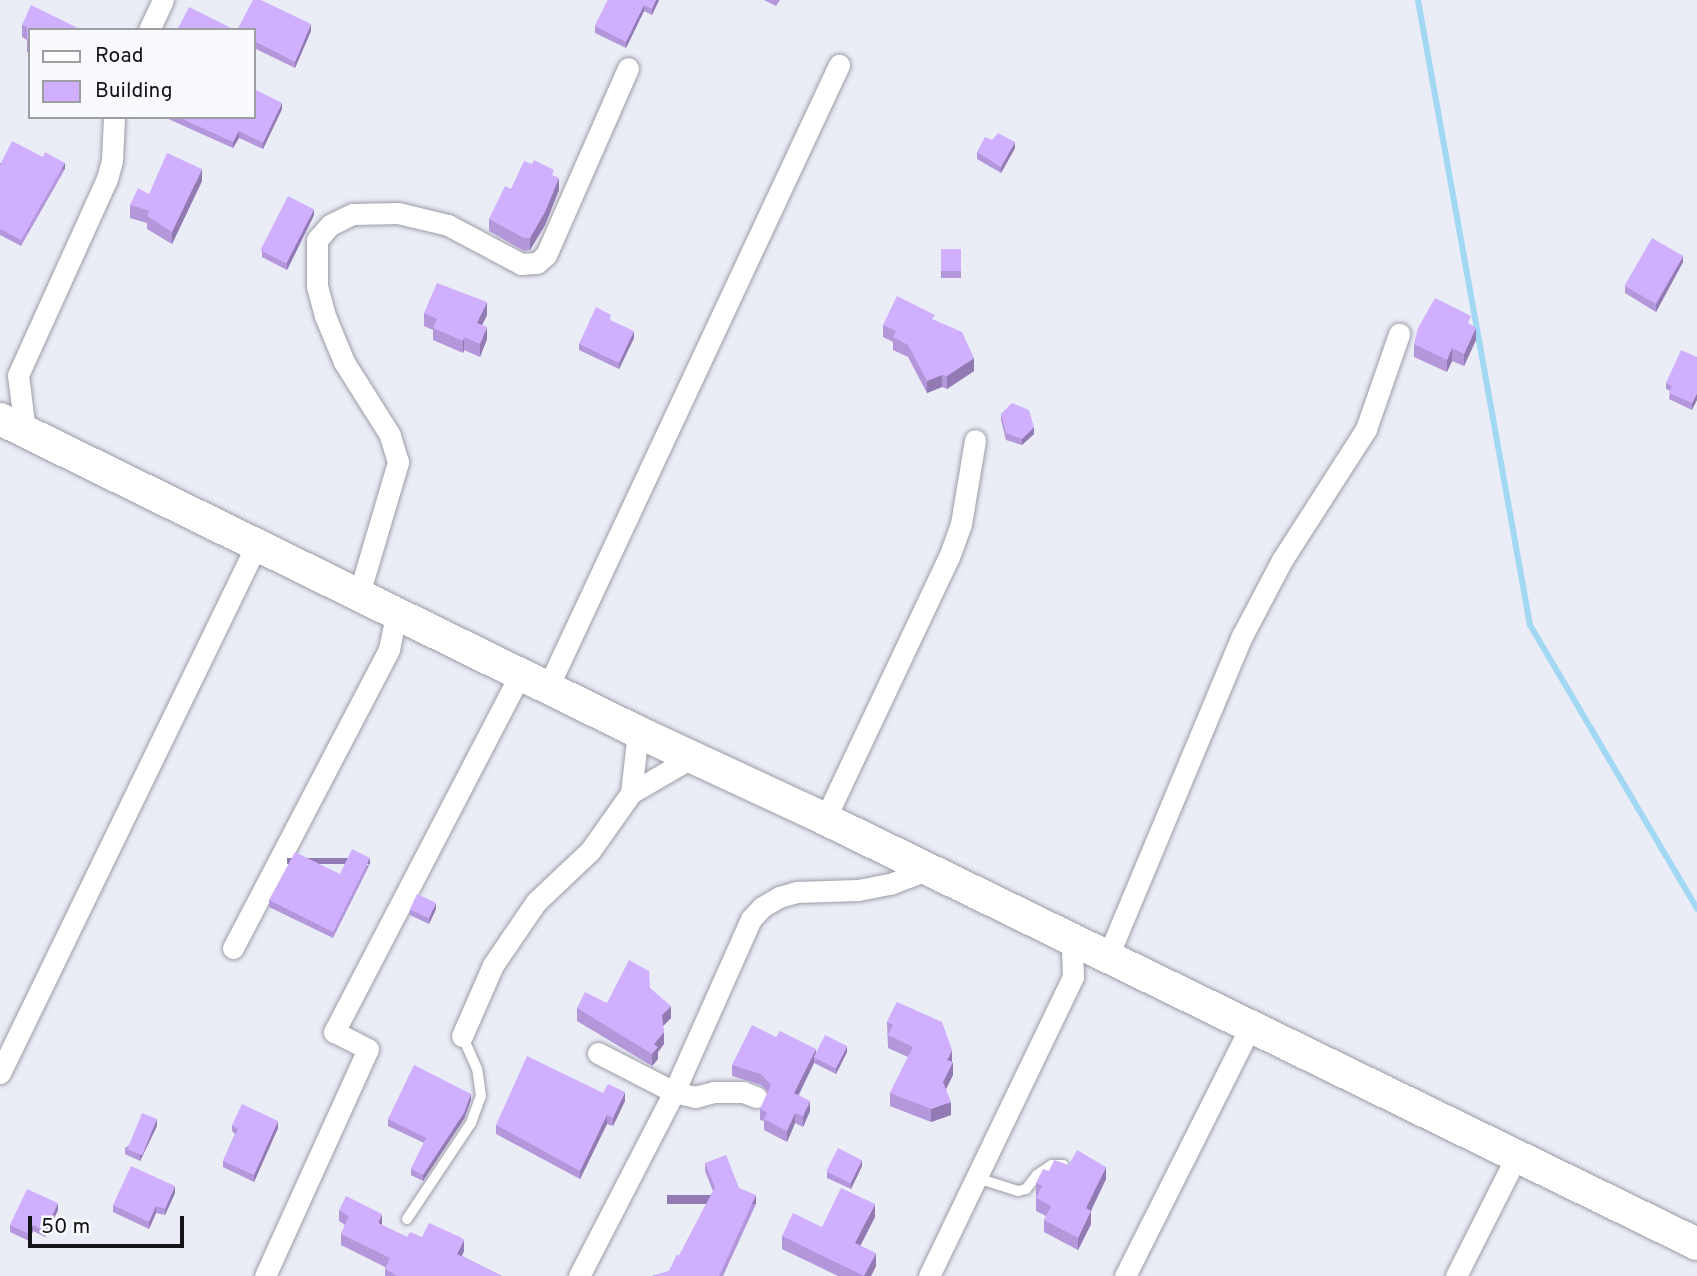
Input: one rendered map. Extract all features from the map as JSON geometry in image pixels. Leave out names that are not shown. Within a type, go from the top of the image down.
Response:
[{"type":"street","points":[[150,28],[163,0]]},
{"type":"street","points":[[548,687],[839,65]]},
{"type":"street","points":[[359,594],[398,462],[390,435],[344,362],[326,316],[317,286],[317,240],[330,225],[353,214],[398,213],[448,225],[521,264],[537,263],[547,255],[628,68]]},
{"type":"street","points":[[114,119],[112,160],[107,179],[9,380],[13,425],[691,758],[825,819],[1697,1244]]},
{"type":"street","points":[[1073,977],[1110,958],[1242,636],[1282,560],[1366,429],[1399,334]]},
{"type":"street","points":[[825,819],[949,557],[961,524],[975,440]]},
{"type":"street","points":[[0,1073],[257,544]]},
{"type":"street","points":[[233,948],[390,649],[397,612]]},
{"type":"street","points":[[390,649],[426,626]]},
{"type":"street","points":[[265,1276],[368,1049],[334,1032],[521,673]]},
{"type":"street","points":[[631,793],[638,732]]},
{"type":"street","points":[[462,1036],[493,965],[536,902],[590,851],[631,793],[691,758]]},
{"type":"street","points":[[579,1276],[674,1092],[747,928],[762,907],[779,897],[796,892],[858,890],[891,884],[927,870]]},
{"type":"street","points":[[929,1276],[1073,977],[1072,939]]},
{"type":"street","points":[[1125,1276],[1250,1027]]},
{"type":"street","points":[[598,1053],[674,1092],[695,1097],[714,1092],[743,1092],[756,1097]]},
{"type":"street","points":[[1456,1276],[1516,1157]]},
{"type":"lane","points":[[407,1219],[471,1123],[481,1096],[477,1069],[462,1036]]},
{"type":"lane","points":[[977,1178],[1018,1191],[1026,1189],[1037,1175],[1052,1165],[1066,1165]]},
{"type":"building","points":[[253,0],[261,0],[311,24],[295,62],[256,42],[256,28],[238,28]]},
{"type":"building","points":[[608,0],[656,0],[652,9],[644,5],[626,42],[595,26]]},
{"type":"building","points":[[31,5],[78,28],[28,28],[28,39],[27,27],[22,25]]},
{"type":"building","points":[[189,7],[231,28],[178,28]]},
{"type":"building","points":[[256,90],[282,103],[263,143],[239,131],[233,142],[182,119],[256,119]]},
{"type":"building","points":[[998,133],[1015,142],[1001,167],[977,152],[985,137],[992,140]]},
{"type":"building","points":[[12,141],[43,157],[45,152],[65,163],[21,240],[0,229],[0,165]]},
{"type":"building","points":[[167,153],[202,169],[172,232],[147,216],[149,211],[130,205],[138,188],[149,194]]},
{"type":"building","points":[[534,160],[554,170],[552,175],[559,178],[545,212],[530,238],[524,238],[489,219],[505,186],[511,189],[524,161],[532,164]]},
{"type":"building","points":[[288,196],[314,209],[286,264],[260,250]]},
{"type":"building","points":[[1652,238],[1683,256],[1656,304],[1624,286]]},
{"type":"building","points":[[941,249],[961,249],[961,271],[941,271]]},
{"type":"building","points":[[437,283],[487,302],[477,323],[487,327],[480,344],[464,337],[463,341],[433,328],[437,319],[424,313]]},
{"type":"building","points":[[897,296],[935,315],[932,319],[962,332],[974,358],[947,376],[942,375],[927,381],[908,345],[893,337],[896,331],[883,325]]},
{"type":"building","points":[[1435,298],[1471,316],[1468,323],[1476,328],[1464,354],[1452,348],[1447,360],[1414,344],[1418,328]]},
{"type":"building","points":[[596,307],[611,315],[610,320],[634,331],[619,363],[579,344]]},
{"type":"building","points":[[1681,350],[1697,357],[1697,393],[1692,403],[1669,393],[1672,386],[1666,383]]},
{"type":"building","points":[[1012,403],[1029,410],[1034,427],[1022,439],[1006,433],[1001,414]]},
{"type":"building","points":[[352,849],[370,858],[333,932],[269,900],[295,852],[340,874]]},
{"type":"building","points":[[417,894],[436,903],[429,918],[410,909]]},
{"type":"building","points":[[629,960],[649,971],[650,988],[671,1006],[662,1015],[664,1032],[654,1044],[658,1047],[652,1054],[577,1008],[585,992],[607,1003]]},
{"type":"building","points":[[897,1002],[942,1022],[952,1050],[947,1060],[953,1062],[943,1082],[951,1102],[931,1109],[890,1093],[913,1047],[888,1035],[893,1025],[887,1022]]},
{"type":"building","points":[[752,1025],[776,1037],[780,1031],[816,1049],[794,1093],[810,1101],[803,1116],[795,1113],[787,1131],[764,1119],[767,1112],[760,1109],[771,1085],[761,1074],[732,1065]]},
{"type":"building","points":[[825,1035],[847,1046],[836,1069],[814,1057]]},
{"type":"building","points":[[527,1056],[603,1093],[608,1084],[625,1092],[613,1118],[607,1115],[580,1171],[496,1125]]},
{"type":"building","points":[[414,1065],[471,1094],[464,1113],[423,1175],[411,1169],[426,1138],[388,1119]]},
{"type":"building","points":[[242,1104],[278,1121],[254,1175],[223,1161],[238,1129],[232,1125]]},
{"type":"building","points":[[142,1113],[157,1119],[142,1155],[127,1149]]},
{"type":"building","points":[[838,1148],[862,1160],[850,1183],[826,1171]]},
{"type":"building","points":[[1077,1150],[1106,1167],[1086,1208],[1091,1211],[1078,1238],[1044,1220],[1051,1206],[1036,1198],[1042,1186],[1036,1183],[1043,1169],[1049,1171],[1054,1160],[1069,1165]]},
{"type":"building","points":[[726,1155],[739,1188],[756,1195],[719,1276],[652,1276],[669,1271],[715,1187],[705,1163]]},
{"type":"building","points":[[131,1166],[175,1186],[165,1209],[156,1206],[149,1222],[113,1205]]},
{"type":"building","points":[[841,1188],[875,1204],[855,1243],[876,1253],[864,1276],[782,1236],[793,1213],[822,1227]]},
{"type":"building","points":[[27,1189],[58,1203],[45,1231],[33,1225],[29,1234],[10,1225]]},
{"type":"building","points":[[346,1196],[382,1214],[378,1223],[407,1237],[410,1232],[422,1237],[429,1223],[460,1237],[464,1240],[457,1254],[502,1276],[397,1276],[385,1269],[390,1258],[341,1234],[349,1216],[339,1210]]},
{"type":"waterway","points":[[1418,0],[1530,625],[1697,909]]}]
